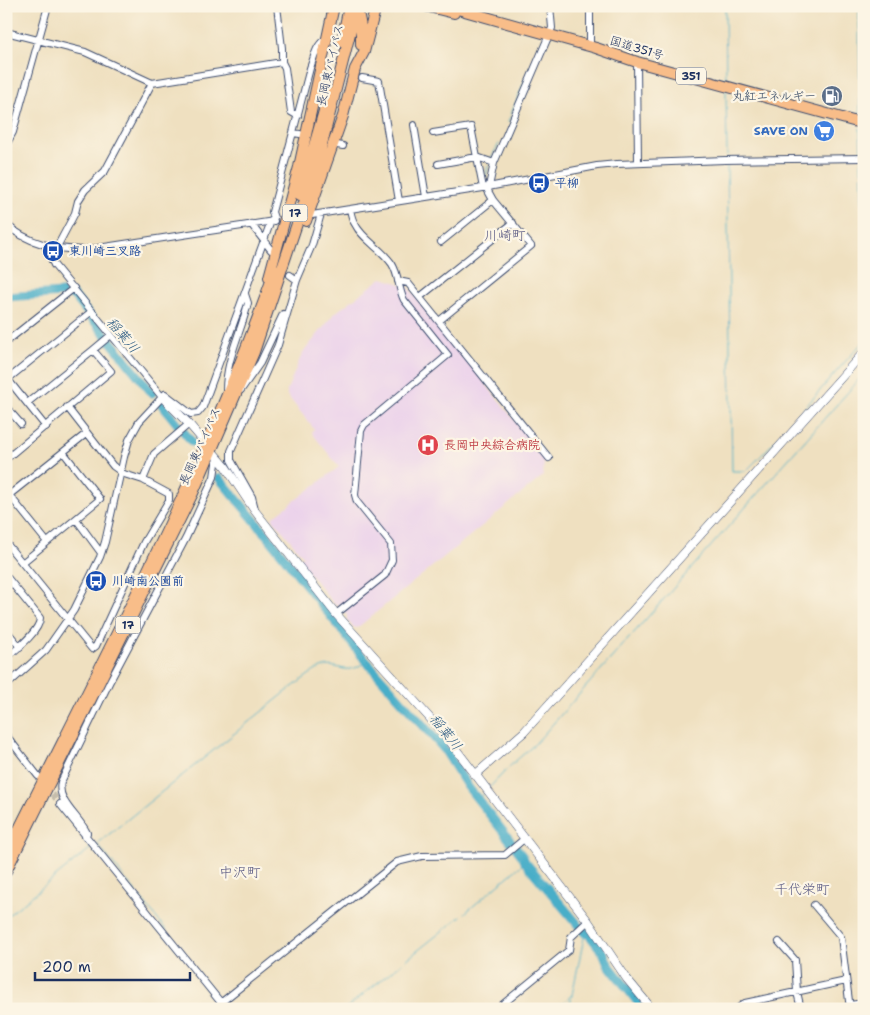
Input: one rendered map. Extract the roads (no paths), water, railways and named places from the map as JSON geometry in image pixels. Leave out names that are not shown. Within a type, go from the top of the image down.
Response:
[{"type":"highway","name":"長岡東バイパス","points":[[230,398],[254,352],[317,164],[345,58],[349,6]]},
{"type":"highway","name":"長岡東バイパス","points":[[6,873],[212,451],[292,220],[348,25],[357,6]]},
{"type":"highway","points":[[357,6],[360,15],[362,37],[359,73]]},
{"type":"highway","name":"17","points":[[254,352],[324,174],[359,73],[376,6]]},
{"type":"highway","name":"国道351号","points":[[425,6],[482,20],[518,26]]},
{"type":"highway","name":"国道351号","points":[[448,6],[637,62],[864,124]]},
{"type":"highway","name":"17","points":[[258,319],[294,185],[333,7]]},
{"type":"highway","name":"長岡東バイパス","points":[[6,855],[162,539],[212,451]]},
{"type":"highway","name":"17","points":[[6,845],[55,756]]},
{"type":"street","points":[[6,144],[12,132],[48,6]]},
{"type":"street","points":[[273,6],[277,32],[282,48]]},
{"type":"street","points":[[277,6],[282,62],[285,68],[291,112],[298,116]]},
{"type":"street","points":[[486,188],[494,163],[552,28],[550,6]]},
{"type":"street","points":[[590,6],[590,47]]},
{"type":"street","points":[[6,33],[85,52],[152,83],[282,62]]},
{"type":"street","points":[[7,684],[46,650],[68,620],[101,552],[110,526],[126,447],[143,417],[165,394],[191,414],[198,413],[204,407],[271,221],[274,218],[272,212],[315,53],[321,42],[326,39]]},
{"type":"street","points":[[637,62],[638,162]]},
{"type":"street","points":[[359,73],[379,81],[399,202]]},
{"type":"street","points":[[56,247],[75,213],[78,201],[85,190],[105,170],[152,83]]},
{"type":"street","points":[[414,125],[426,197]]},
{"type":"street","points":[[433,133],[471,127],[486,188],[493,200],[530,246],[439,321]]},
{"type":"street","points":[[292,133],[300,134]]},
{"type":"street","points":[[438,164],[477,157],[494,163]]},
{"type":"street","points":[[312,215],[486,188],[597,166],[638,162],[864,158]]},
{"type":"street","points":[[442,242],[493,200]]},
{"type":"street","points":[[336,614],[385,575],[392,560],[391,544],[357,502],[354,495],[361,431],[364,425],[448,355],[404,300],[397,273],[382,252],[358,230],[350,209]]},
{"type":"street","points":[[255,512],[252,497],[231,460],[231,451],[278,345],[297,280],[312,245],[321,214]]},
{"type":"street","points":[[6,224],[22,236],[45,244],[69,250],[85,250],[280,220]]},
{"type":"street","points":[[420,297],[513,223]]},
{"type":"street","points":[[251,224],[271,250]]},
{"type":"street","points":[[45,244],[54,265],[162,397],[212,451],[234,479],[255,512],[336,614],[445,735],[627,979],[652,1009]]},
{"type":"street","points":[[290,275],[297,280]]},
{"type":"street","points":[[398,281],[408,283],[420,297],[549,458]]},
{"type":"street","points":[[6,342],[74,288]]},
{"type":"street","points":[[230,398],[227,370],[248,303],[245,294]]},
{"type":"street","points":[[230,398],[260,364],[292,298]]},
{"type":"street","points":[[46,427],[7,378],[92,311]]},
{"type":"street","points":[[27,403],[111,335]]},
{"type":"street","points":[[8,455],[46,427],[111,371],[93,350]]},
{"type":"street","points":[[476,775],[524,732],[864,352]]},
{"type":"street","points":[[6,407],[21,424]]},
{"type":"street","points":[[6,543],[92,649],[96,646],[144,542],[169,500],[169,494],[143,480],[121,472],[113,466],[67,407]]},
{"type":"street","points":[[143,480],[154,454],[187,425]]},
{"type":"street","points":[[47,542],[8,493],[87,433]]},
{"type":"street","points":[[85,836],[87,833],[82,823],[60,796],[59,788],[110,681],[186,538],[214,477],[212,451]]},
{"type":"street","points":[[22,563],[100,499],[63,452]]},
{"type":"street","points":[[76,518],[101,552]]},
{"type":"street","points":[[6,576],[40,618],[40,623],[20,647],[6,658]]},
{"type":"street","points":[[6,630],[20,647]]},
{"type":"street","points":[[6,735],[38,776]]},
{"type":"street","points":[[60,804],[222,1001],[226,1009]]},
{"type":"street","points":[[212,1009],[397,862],[422,856],[505,855],[523,840]]},
{"type":"street","points":[[814,905],[841,937],[850,1007],[864,1003]]},
{"type":"street","points":[[497,1009],[569,950],[571,937],[586,922]]},
{"type":"street","points":[[779,942],[795,960],[800,1009]]},
{"type":"street","points":[[737,1009],[745,1003],[846,981]]},
{"type":"waterway","points":[[725,6],[726,82]]},
{"type":"waterway","points":[[859,6],[860,117]]},
{"type":"waterway","points":[[508,122],[530,67]]},
{"type":"waterway","points":[[726,91],[727,155]]},
{"type":"waterway","points":[[860,128],[861,156]]},
{"type":"waterway","points":[[491,158],[499,144]]},
{"type":"waterway","points":[[861,160],[864,247]]},
{"type":"waterway","points":[[727,163],[732,471],[746,471],[864,341]]},
{"type":"waterway","points":[[486,175],[488,166]]},
{"type":"waterway","name":"稲葉川","points":[[6,297],[62,293]]},
{"type":"waterway","name":"稲葉川","points":[[72,295],[152,393]]},
{"type":"waterway","points":[[490,787],[535,744],[864,374]]},
{"type":"waterway","name":"稲葉川","points":[[162,405],[192,442]]},
{"type":"waterway","name":"稲葉川","points":[[219,478],[266,534],[366,661],[444,749],[468,787],[525,862],[585,933],[588,933],[604,954],[608,964],[643,1009]]},
{"type":"waterway","points":[[167,931],[97,844],[310,674],[327,666],[353,669],[366,661]]},
{"type":"waterway","points":[[477,800],[486,791]]},
{"type":"waterway","points":[[6,917],[91,848]]},
{"type":"waterway","points":[[465,913],[525,862]]},
{"type":"waterway","points":[[406,960],[461,916]]},
{"type":"waterway","points":[[555,1009],[572,995],[585,933]]},
{"type":"waterway","points":[[345,1009],[402,963]]},
{"type":"waterway","points":[[569,1009],[572,995]]},
{"type":"tunnel","points":[[47,787],[60,804]]},
{"type":"place","name":"丸紅エネルギー","points":[[832,96]]},
{"type":"place","name":"SAVE ON","points":[[824,131]]},
{"type":"place","name":"平柳","points":[[539,183]]},
{"type":"place","name":"東川崎三叉路","points":[[53,251]]},
{"type":"place","name":"長岡中央綜合病院","points":[[428,445]]},
{"type":"place","name":"川崎南公園前","points":[[96,581]]},
{"type":"district","name":"川崎町","points":[[505,235]]},
{"type":"district","name":"中沢町","points":[[240,872]]},
{"type":"district","name":"千代栄町","points":[[802,889]]}]
